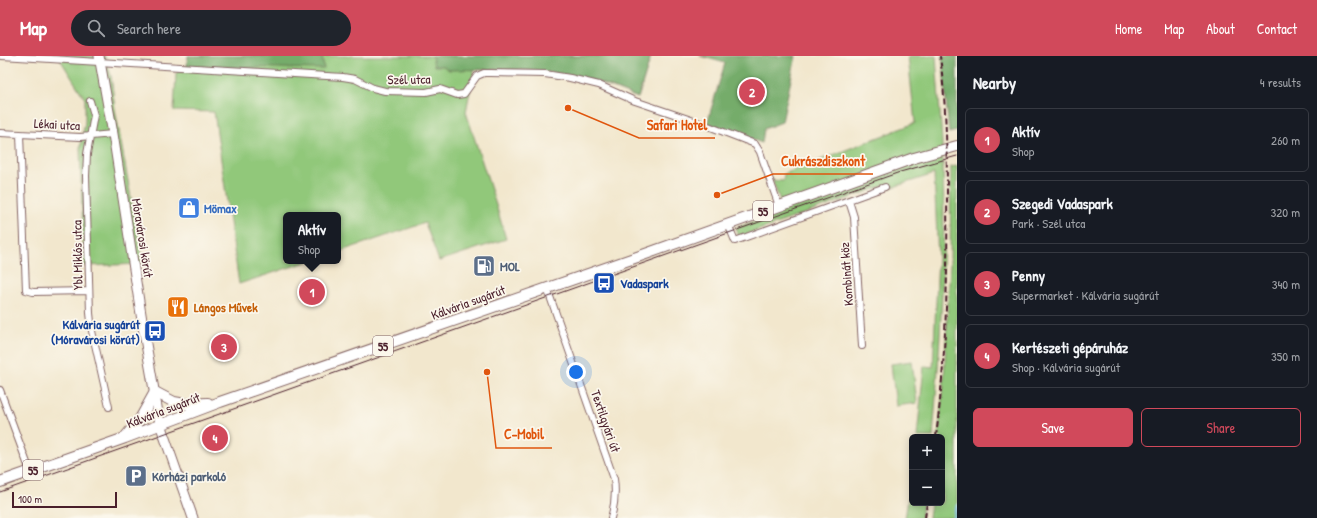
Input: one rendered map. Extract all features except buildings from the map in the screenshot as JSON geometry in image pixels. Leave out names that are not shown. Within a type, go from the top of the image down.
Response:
[{"type":"main road","name":"Móravárosi körút","points":[[100,59],[160,424],[192,518]]},
{"type":"main road","name":"Kálvária sugárút","points":[[0,482],[125,438],[220,402],[914,158],[957,146]]},
{"type":"main road","points":[[125,438],[140,419],[155,392],[174,402],[184,404],[220,402]]},
{"type":"street","name":"Szél utca","points":[[2,56],[100,59],[343,77],[355,79],[379,90],[426,92],[440,89],[457,96],[464,94],[474,79],[484,73],[545,74],[570,78],[599,85],[635,101],[703,124],[755,144],[760,152],[779,206]]},
{"type":"street","name":"Ybl Miklós utca","points":[[90,101],[94,115],[93,130],[90,136],[87,154],[86,176],[89,292],[92,331],[109,407]]},
{"type":"street","name":"Lékai utca","points":[[0,133],[90,136],[113,134]]},
{"type":"street","points":[[20,134],[26,290],[32,292],[89,292]]},
{"type":"street","points":[[728,224],[735,241],[885,187]]},
{"type":"street","name":"Kombinát köz","points":[[849,201],[854,217],[862,346]]},
{"type":"street","name":"Textilgyári út","points":[[547,288],[614,479],[616,494],[611,518]]},
{"type":"street","points":[[0,390],[30,471]]},
{"type":"green space","points":[[58,56],[105,56],[111,76],[115,109],[143,264],[84,266],[80,148],[85,122],[85,99]]},
{"type":"green space","points":[[188,56],[651,56],[638,98],[593,81],[570,75],[528,70],[474,70],[466,112],[506,239],[439,261],[425,223],[341,251],[341,212],[283,212],[283,264],[300,264],[239,284],[214,112],[174,111],[176,73],[187,66]]},
{"type":"green space","points":[[188,56],[322,56],[324,69],[187,66]]},
{"type":"green space","points":[[432,56],[651,56],[638,98],[608,85],[580,77],[562,74],[524,70],[449,70],[443,66],[434,66]]},
{"type":"green space","points":[[700,56],[796,56],[782,122],[764,129],[762,143],[707,123],[725,63]]},
{"type":"green space","points":[[908,56],[936,56],[941,124],[944,233],[940,335],[933,434],[917,434],[924,366],[933,367],[938,258],[934,174],[887,189],[886,185],[739,237],[736,228],[784,210],[772,180],[783,181],[784,174],[915,123]]},
{"type":"green space","points":[[942,56],[957,56],[957,131],[949,133]]},
{"type":"green space","points":[[957,166],[957,518],[929,518],[931,506],[945,506],[945,434],[938,434],[944,379],[950,266],[951,167]]},
{"type":"green space","points":[[912,361],[917,403],[896,406],[891,364]]},
{"type":"green space","points":[[909,493],[909,506],[923,506],[921,518],[905,518]]},
{"type":"waterway","points":[[954,518],[957,505]]},
{"type":"tram line","points":[[0,492],[900,172],[957,156]]},
{"type":"railway","points":[[936,434],[946,318],[947,258],[946,127],[940,56]]},
{"type":"railway","points":[[925,518],[927,506]]},
{"type":"place","name":"Szegedi Vadaspark","points":[[752,92]]},
{"type":"place","name":"Safari Hotel","points":[[568,108]]},
{"type":"place","name":"Cukrászdiszkont","points":[[717,195]]},
{"type":"place","name":"Mömax","points":[[189,208]]},
{"type":"place","name":"MOL","points":[[484,266]]},
{"type":"place","name":"Vadaspark","points":[[604,283]]},
{"type":"place","name":"Aktív","points":[[312,292]]},
{"type":"place","name":"Lángos Művek","points":[[178,307]]},
{"type":"place","name":"Kálvária sugárút (Móravárosi körút)","points":[[155,331]]},
{"type":"place","name":"Penny","points":[[224,347]]},
{"type":"place","name":"C-Mobil","points":[[487,372]]},
{"type":"place","name":"Kertészeti gépáruház","points":[[215,438]]},
{"type":"place","name":"Kórházi parkoló","points":[[136,476]]}]
